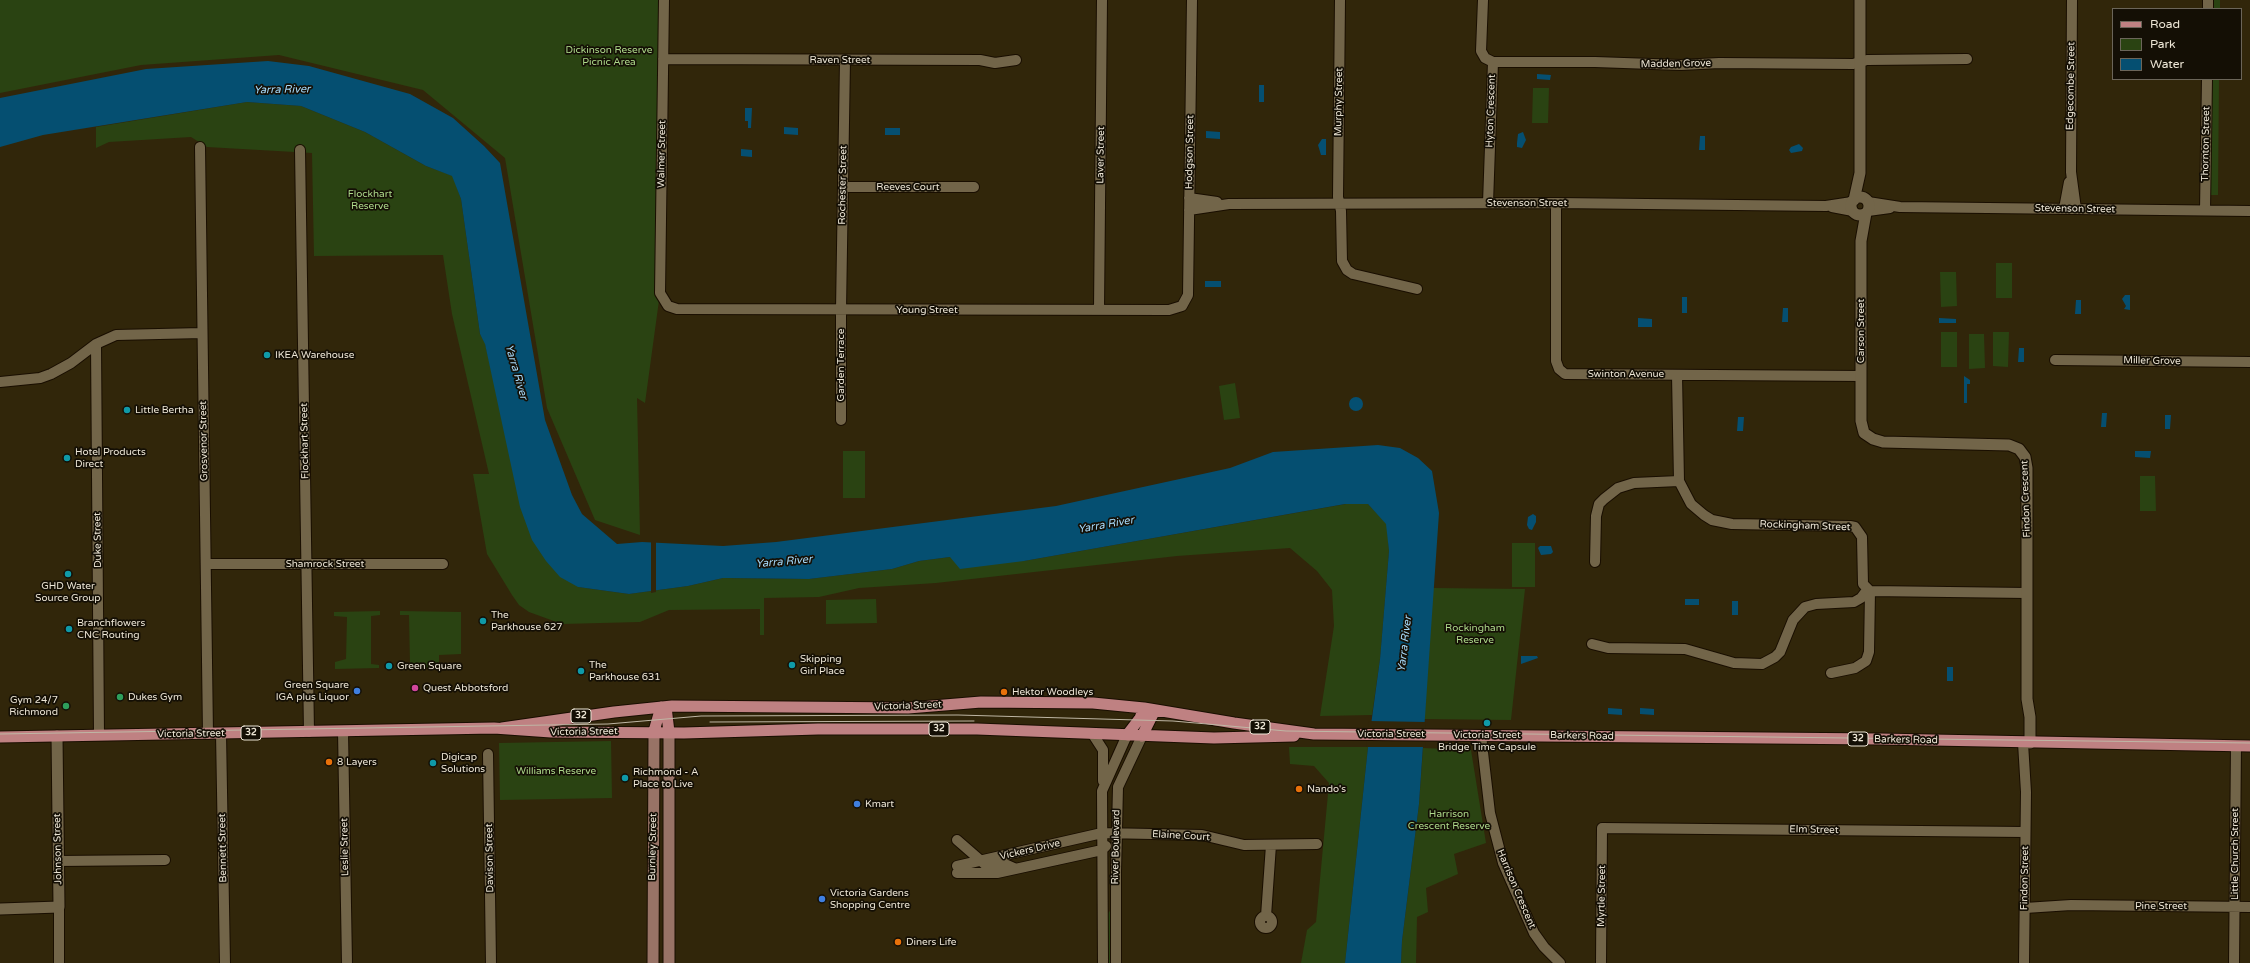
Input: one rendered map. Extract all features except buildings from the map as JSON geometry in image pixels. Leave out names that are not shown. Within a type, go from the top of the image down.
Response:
[{"type":"main road","name":"Victoria Street","points":[[502,728],[663,707],[908,708],[993,702],[1098,703],[1149,709],[1314,734]]},
{"type":"main road","points":[[654,732],[663,707]]},
{"type":"main road","points":[[663,707],[669,732]]},
{"type":"main road","points":[[1127,735],[1149,709]]},
{"type":"main road","points":[[1142,736],[1149,709]]},
{"type":"main road","name":"Victoria Street","points":[[0,737],[502,728],[550,732],[977,729],[1142,736],[1271,738],[1314,734],[1467,735]]},
{"type":"main road","name":"Burnley Street","points":[[653,963],[652,879],[654,732]]},
{"type":"main road","name":"Burnley Street","points":[[669,732],[669,963]]},
{"type":"main road","name":"Barkers Road","points":[[1467,735],[2250,746]]},
{"type":"main road","points":[[652,879],[669,880]]},
{"type":"street","name":"Walmer Street","points":[[664,0],[660,293],[668,306]]},
{"type":"street","name":"Laver Street","points":[[1099,310],[1102,0]]},
{"type":"street","name":"Hodgson Street","points":[[1185,303],[1188,288],[1192,0]]},
{"type":"street","name":"Murphy Street","points":[[1340,0],[1339,204],[1341,256],[1347,270],[1358,276],[1417,288]]},
{"type":"street","name":"Hyton Crescent","points":[[1483,0],[1481,51],[1485,58],[1493,62],[1488,203]]},
{"type":"street","name":"Carson Street","points":[[1860,0],[1860,173],[1867,206],[1861,241],[1861,422]]},
{"type":"street","name":"Edgecombe Street","points":[[2064,208],[2070,172],[2072,0]]},
{"type":"street","name":"Raven Street","points":[[663,59],[980,60],[995,63],[1016,60]]},
{"type":"street","name":"Madden Grove","points":[[1493,62],[1595,62],[1681,65],[1719,63],[1853,64],[1867,60],[1967,59]]},
{"type":"street","name":"Rochester Street","points":[[841,310],[845,60]]},
{"type":"street","name":"Thornton Street","points":[[2205,210],[2207,80]]},
{"type":"street","name":"Grosvenor Street","points":[[200,147],[208,734]]},
{"type":"street","name":"Flockhart Street","points":[[300,150],[309,732]]},
{"type":"street","name":"Edgecombe Street","points":[[2070,172],[2076,209]]},
{"type":"street","name":"Carson Street","points":[[1860,173],[1853,206],[1861,241]]},
{"type":"street","name":"Reeves Court","points":[[843,186],[974,187]]},
{"type":"street","points":[[1861,197],[1867,206],[1861,216],[1853,206],[1861,197]]},
{"type":"street","name":"Stevenson Street","points":[[1189,198],[1229,204],[1556,203],[1853,206]]},
{"type":"street","name":"Swinton Avenue","points":[[1556,203],[1556,361],[1559,369],[1570,374],[1861,376]]},
{"type":"street","name":"Stevenson Street","points":[[1189,210],[1229,204]]},
{"type":"street","name":"Stevenson Street","points":[[1867,206],[2250,210]]},
{"type":"street","name":"Young Street","points":[[668,306],[678,309],[1173,310],[1185,303]]},
{"type":"street","name":"Garden Terrace","points":[[841,310],[841,420]]},
{"type":"street","points":[[0,382],[40,378],[51,374],[71,363],[96,344],[116,335],[202,333]]},
{"type":"street","name":"Duke Street","points":[[96,344],[100,735]]},
{"type":"street","name":"Miller Grove","points":[[2055,360],[2250,362]]},
{"type":"street","name":"Rockingham Street","points":[[1677,375],[1679,481],[1686,496],[1696,510],[1712,520],[1722,522],[1855,527],[1862,537],[1862,580],[1869,591]]},
{"type":"street","name":"Findon Crescent","points":[[1861,422],[1864,433],[1869,437],[1883,442],[2003,444],[2019,449],[2025,457],[2027,468],[2027,699],[2023,716],[2026,743]]},
{"type":"street","points":[[1595,562],[1596,516],[1599,504],[1604,499],[1618,488],[1630,484],[1679,481]]},
{"type":"street","name":"Shamrock Street","points":[[206,564],[443,564]]},
{"type":"street","points":[[1592,644],[1608,648],[1685,649],[1734,663],[1762,664],[1775,658],[1780,652],[1793,620],[1805,607],[1816,604],[1854,602],[1869,591],[2027,593]]},
{"type":"street","points":[[1831,673],[1855,668],[1866,661],[1869,652],[1869,591]]},
{"type":"street","name":"Leslie Street","points":[[344,731],[347,963]]},
{"type":"street","name":"River Boulevard","points":[[1092,733],[1101,744],[1104,752],[1102,791],[1103,963]]},
{"type":"street","name":"Bennett Street","points":[[221,734],[225,963]]},
{"type":"street","name":"River Boulevard","points":[[1102,791],[1127,735]]},
{"type":"street","name":"Harrison Crescent","points":[[1481,735],[1490,813],[1503,863],[1534,932],[1544,947],[1560,963]]},
{"type":"street","name":"Johnson Street","points":[[56,736],[59,963]]},
{"type":"street","name":"River Boulevard","points":[[1116,963],[1116,834],[1118,787],[1142,736]]},
{"type":"street","name":"Findon Street","points":[[2024,963],[2026,743]]},
{"type":"street","name":"Little Church Street","points":[[2234,963],[2236,746]]},
{"type":"street","name":"Davison Street","points":[[488,754],[491,963]]},
{"type":"street","name":"Elm Street","points":[[1602,828],[2025,832]]},
{"type":"street","name":"Myrtle Street","points":[[1601,963],[1602,828]]},
{"type":"street","name":"Vickers Drive","points":[[1102,850],[996,873],[957,869],[983,861],[1102,833],[1116,834]]},
{"type":"street","points":[[1102,850],[1116,834]]},
{"type":"street","name":"Elaine Court","points":[[1116,834],[1202,835],[1240,845],[1317,844]]},
{"type":"street","points":[[957,840],[989,867],[1005,864],[1015,869]]},
{"type":"street","points":[[1266,916],[1271,845]]},
{"type":"street","points":[[1030,850],[1033,865]]},
{"type":"street","points":[[58,861],[165,860]]},
{"type":"street","points":[[1103,872],[1116,872]]},
{"type":"street","points":[[1103,901],[1116,901]]},
{"type":"street","name":"Pine Street","points":[[2025,905],[2250,907]]},
{"type":"street","points":[[0,909],[59,907]]},
{"type":"green space","name":"Dickinson Reserve Picnic Area","points":[[0,0],[664,0],[660,293],[645,403],[637,398],[640,535],[595,520],[547,408],[505,158],[423,90],[279,55],[141,65],[0,93]]},
{"type":"green space","points":[[2212,0],[2220,0],[2220,8],[2212,8]]},
{"type":"green space","points":[[2211,80],[2219,80],[2218,195],[2210,195]]},
{"type":"green space","points":[[1533,88],[1549,88],[1548,123],[1532,123]]},
{"type":"green space","name":"Flockhart Reserve","points":[[247,102],[301,106],[365,132],[426,166],[453,176],[461,199],[480,334],[485,343],[504,424],[578,587],[629,594],[688,586],[723,578],[809,579],[892,569],[919,561],[950,557],[1024,561],[1346,504],[1368,504],[1387,524],[1389,551],[1380,659],[1372,715],[1320,716],[1334,626],[1332,590],[1317,571],[1290,548],[1177,556],[936,583],[859,588],[819,597],[764,598],[764,635],[760,635],[760,609],[669,610],[640,622],[562,624],[529,612],[519,605],[487,554],[473,474],[489,474],[452,314],[443,255],[314,256],[312,153],[207,147],[191,137],[109,142],[96,148],[96,127]]},
{"type":"green space","points":[[1996,263],[2012,263],[2012,298],[1996,298]]},
{"type":"green space","points":[[1940,272],[1956,272],[1957,306],[1941,307]]},
{"type":"green space","points":[[1941,332],[1957,332],[1957,367],[1941,367]]},
{"type":"green space","points":[[1993,332],[2009,332],[2008,367],[1993,366]]},
{"type":"green space","points":[[1969,334],[1984,334],[1985,368],[1969,369]]},
{"type":"green space","points":[[1235,383],[1240,418],[1224,420],[1219,386]]},
{"type":"green space","points":[[843,451],[865,451],[865,498],[843,498]]},
{"type":"green space","points":[[2140,476],[2155,476],[2156,511],[2140,511]]},
{"type":"green space","points":[[1512,543],[1535,543],[1535,587],[1512,587]]},
{"type":"green space","name":"Rockingham Reserve","points":[[1433,588],[1525,589],[1511,720],[1424,719]]},
{"type":"green space","points":[[876,599],[877,623],[826,624],[826,600]]},
{"type":"green space","points":[[380,611],[380,615],[371,616],[371,664],[379,665],[379,668],[335,669],[335,662],[346,659],[347,617],[334,616],[334,612]]},
{"type":"green space","points":[[400,611],[461,612],[461,654],[439,655],[439,668],[399,668],[399,664],[410,664],[409,615],[400,615]]},
{"type":"green space","name":"Williams Reserve","points":[[611,741],[612,798],[500,800],[499,743]]},
{"type":"green space","points":[[1289,747],[1368,747],[1345,963],[1301,963],[1307,930],[1316,922],[1329,783],[1314,766],[1290,764]]},
{"type":"green space","name":"Harrison Crescent Reserve","points":[[1423,748],[1471,750],[1486,843],[1454,854],[1458,874],[1426,888],[1428,912],[1417,917],[1416,963],[1401,963],[1402,941],[1419,804]]},
{"type":"green space","points":[[1110,911],[1112,914],[1113,963],[1107,963],[1107,914]]},
{"type":"water","name":"Yarra River","points":[[268,61],[309,66],[410,94],[453,118],[484,146],[500,163],[545,420],[572,495],[582,514],[617,544],[642,542],[723,546],[776,542],[1056,506],[1230,468],[1273,452],[1378,445],[1400,448],[1418,458],[1432,471],[1439,513],[1419,804],[1402,941],[1401,963],[1345,963],[1368,747],[1380,659],[1389,551],[1386,524],[1368,504],[1345,504],[1024,561],[960,569],[950,557],[919,561],[892,569],[809,579],[723,578],[688,586],[629,594],[578,587],[560,577],[546,561],[532,540],[520,507],[485,344],[480,334],[461,199],[452,176],[426,166],[365,132],[301,106],[247,102],[43,135],[0,147],[0,98],[146,69]]},
{"type":"water","points":[[1537,74],[1551,75],[1550,80],[1537,79]]},
{"type":"water","points":[[1259,85],[1264,85],[1264,102],[1259,102]]},
{"type":"water","points":[[745,108],[752,108],[751,128],[748,128],[748,121],[745,121]]},
{"type":"water","points":[[784,127],[798,128],[798,135],[784,134]]},
{"type":"water","points":[[885,128],[900,128],[900,135],[885,135]]},
{"type":"water","points":[[1206,131],[1220,132],[1220,139],[1206,138]]},
{"type":"water","points":[[1523,132],[1526,140],[1522,148],[1517,147],[1518,134]]},
{"type":"water","points":[[1700,136],[1705,136],[1705,150],[1699,150]]},
{"type":"water","points":[[1322,139],[1326,139],[1326,155],[1321,155],[1318,145]]},
{"type":"water","points":[[1799,144],[1803,148],[1802,151],[1791,153],[1789,150],[1791,147]]},
{"type":"water","points":[[741,149],[752,150],[752,157],[741,156]]},
{"type":"water","points":[[1205,281],[1221,281],[1221,287],[1205,287]]},
{"type":"water","points":[[2125,295],[2130,295],[2130,310],[2124,309],[2126,306],[2122,299]]},
{"type":"water","points":[[1682,297],[1687,297],[1687,313],[1682,313]]},
{"type":"water","points":[[2076,300],[2081,300],[2081,314],[2075,314]]},
{"type":"water","points":[[1783,308],[1788,308],[1788,322],[1782,322]]},
{"type":"water","points":[[1638,318],[1652,319],[1652,327],[1638,327]]},
{"type":"water","points":[[1939,318],[1956,319],[1956,323],[1939,323]]},
{"type":"water","points":[[2019,348],[2024,348],[2024,362],[2018,362]]},
{"type":"water","points":[[1964,376],[1970,380],[1970,384],[1967,384],[1967,403],[1964,403]]},
{"type":"water","points":[[1353,397],[1359,397],[1363,401],[1363,407],[1359,411],[1353,411],[1349,407],[1349,401]]},
{"type":"water","points":[[2102,413],[2107,413],[2106,427],[2101,427]]},
{"type":"water","points":[[2165,415],[2171,415],[2170,429],[2165,429]]},
{"type":"water","points":[[1738,417],[1744,417],[1743,431],[1737,431]]},
{"type":"water","points":[[2135,451],[2151,451],[2150,458],[2135,457]]},
{"type":"water","points":[[1533,514],[1536,516],[1536,522],[1532,530],[1529,529],[1527,525],[1528,517]]},
{"type":"water","points":[[1540,546],[1551,546],[1553,552],[1551,554],[1541,555],[1538,548]]},
{"type":"water","points":[[1685,599],[1699,599],[1699,605],[1685,605]]},
{"type":"water","points":[[1732,601],[1738,601],[1738,615],[1732,615]]},
{"type":"water","points":[[1521,656],[1537,656],[1538,658],[1521,664]]},
{"type":"water","points":[[1947,667],[1953,667],[1953,681],[1947,681]]},
{"type":"water","points":[[1608,708],[1622,709],[1622,715],[1608,714]]},
{"type":"water","points":[[1640,708],[1654,709],[1654,715],[1640,714]]},
{"type":"pier","points":[[651,540],[656,540],[656,592],[651,593]]},
{"type":"pier","points":[[1369,721],[1426,722],[1425,747],[1366,747]]},
{"type":"tram line","points":[[0,734],[608,724],[701,716],[958,715],[1173,721],[1286,731],[2250,743]]},
{"type":"tram line","points":[[710,722],[974,721]]},
{"type":"place","name":"IKEA Warehouse","points":[[267,355]]},
{"type":"place","name":"Little Bertha","points":[[127,410]]},
{"type":"place","name":"Hotel Products Direct","points":[[67,458]]},
{"type":"place","name":"GHD Water Source Group","points":[[68,574]]},
{"type":"place","name":"The Parkhouse 627","points":[[483,621]]},
{"type":"place","name":"Branchflowers CNC Routing","points":[[69,629]]},
{"type":"place","name":"Skipping Girl Place","points":[[792,665]]},
{"type":"place","name":"Green Square","points":[[389,666]]},
{"type":"place","name":"The Parkhouse 631","points":[[581,671]]},
{"type":"place","name":"Quest Abbotsford","points":[[415,688]]},
{"type":"place","name":"Green Square IGA plus Liquor","points":[[357,691]]},
{"type":"place","name":"Hektor Woodleys","points":[[1004,692]]},
{"type":"place","name":"Dukes Gym","points":[[120,697]]},
{"type":"place","name":"Gym 24/7 Richmond","points":[[66,706]]},
{"type":"place","name":"Victoria Street Bridge Time Capsule","points":[[1487,723]]},
{"type":"place","name":"8 Layers","points":[[329,762]]},
{"type":"place","name":"Digicap Solutions","points":[[433,763]]},
{"type":"place","name":"Richmond - A Place to Live","points":[[625,778]]},
{"type":"place","name":"Nando's","points":[[1299,789]]},
{"type":"place","name":"Kmart","points":[[857,804]]},
{"type":"place","name":"Victoria Gardens Shopping Centre","points":[[822,899]]},
{"type":"place","name":"Diners Life","points":[[898,942]]}]
